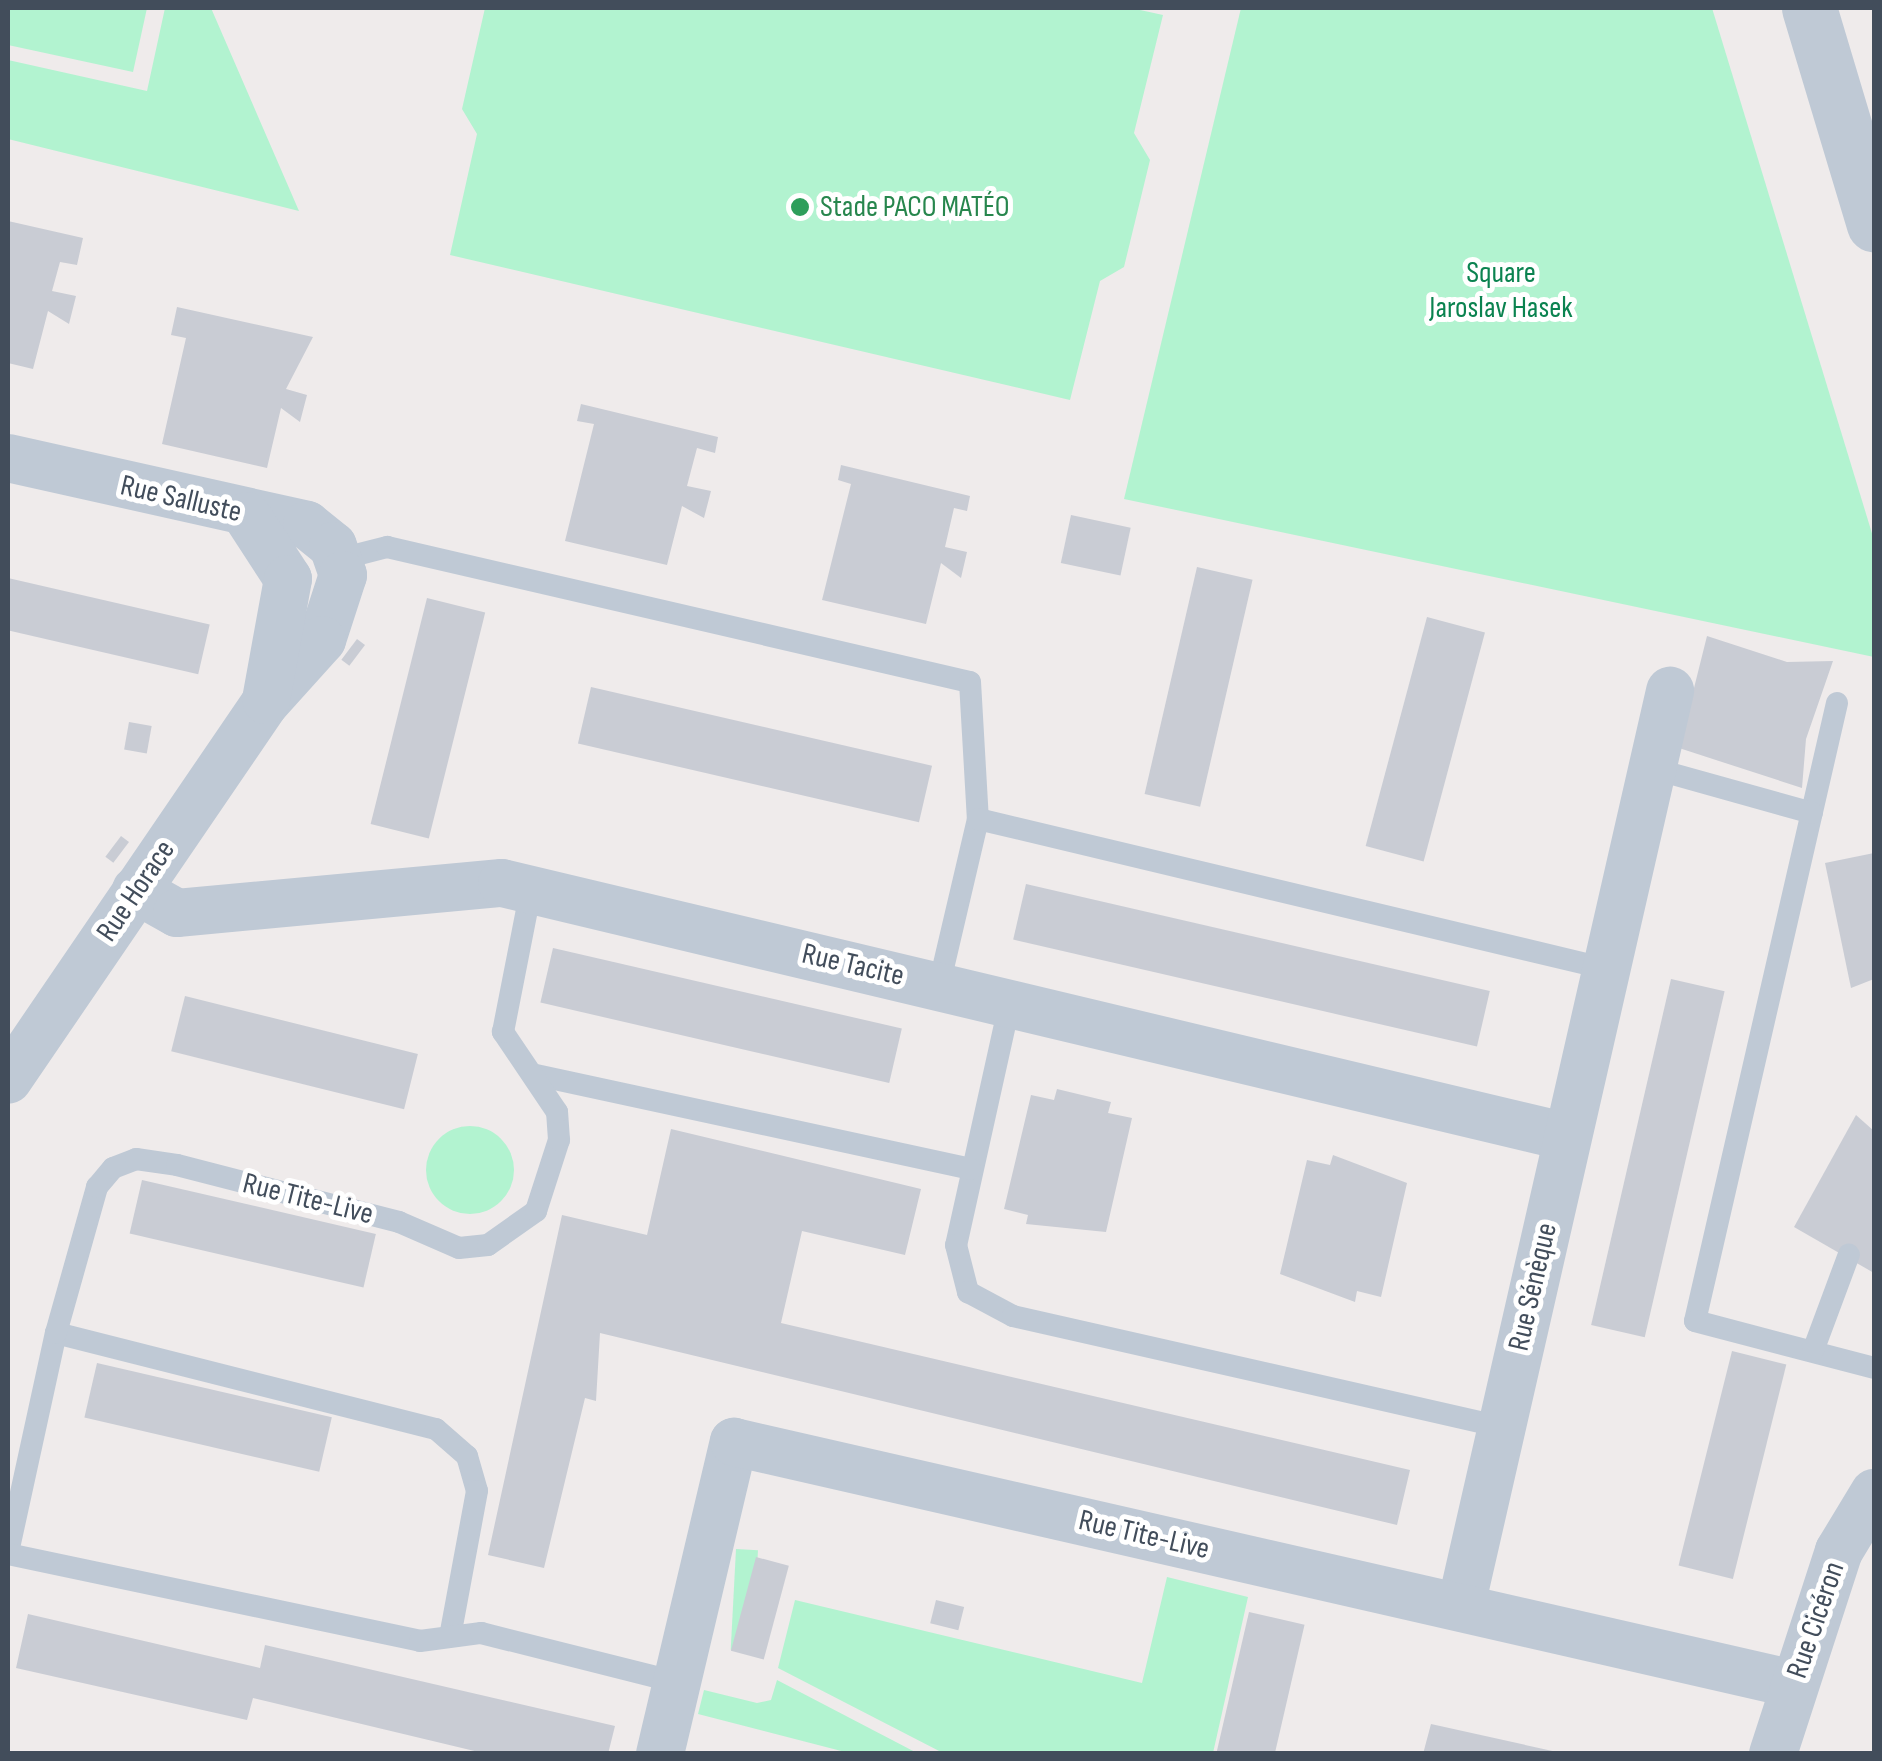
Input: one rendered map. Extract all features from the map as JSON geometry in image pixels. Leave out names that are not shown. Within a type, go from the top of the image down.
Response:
[{"type":"street","points":[[1809,8],[1874,224]]},
{"type":"street","name":"Rue Salluste","points":[[8,458],[247,516],[307,525],[340,558]]},
{"type":"street","name":"Rue Horace","points":[[247,516],[288,579],[265,703]]},
{"type":"street","name":"Rue Horace","points":[[8,1080],[265,703],[322,640],[343,588],[340,558]]},
{"type":"street","name":"Rue Sénèque","points":[[1461,1606],[1603,968],[1670,692]]},
{"type":"street","name":"Rue Tacite","points":[[136,890],[177,912],[487,882],[531,889],[1566,1137]]},
{"type":"street","name":"Rue Tite-Live","points":[[660,1754],[734,1442],[1794,1684]]},
{"type":"street","name":"Rue Cicéron","points":[[1773,1754],[1839,1551],[1874,1493]]},
{"type":"lane","points":[[340,558],[386,547],[970,682],[978,819],[939,986]]},
{"type":"lane","points":[[1836,703],[1696,1321],[1874,1368]]},
{"type":"lane","points":[[1651,768],[1812,813]]},
{"type":"lane","points":[[978,819],[1603,968]]},
{"type":"lane","name":"Rue Tite-Live","points":[[531,889],[503,1032],[512,1056],[536,1075],[557,1112],[560,1140],[536,1212],[518,1231],[459,1248],[399,1222],[136,1159],[98,1188],[56,1334],[8,1551],[420,1641],[481,1633],[676,1682]]},
{"type":"lane","points":[[1010,1002],[970,1169],[957,1273],[987,1306],[1502,1427]]},
{"type":"lane","points":[[536,1075],[970,1169]]},
{"type":"lane","points":[[1813,1351],[1849,1254]]},
{"type":"lane","points":[[56,1334],[436,1429],[467,1456],[477,1491],[450,1637]]},
{"type":"green space","points":[[8,8],[147,8],[133,72],[8,45]]},
{"type":"green space","points":[[165,8],[211,8],[299,211],[8,139],[8,60],[147,91]]},
{"type":"green space","name":"Stade PACO MATÉO","points":[[485,8],[1131,8],[1163,15],[1134,133],[1150,160],[1124,267],[1100,281],[1070,400],[450,255],[477,134],[462,109]]},
{"type":"green space","name":"Square Jaroslav Hasek","points":[[1241,8],[1712,8],[1874,540],[1874,657],[1124,499]]},
{"type":"green space","points":[[470,1126],[501,1139],[514,1170],[501,1201],[470,1214],[439,1201],[426,1170],[439,1139]]},
{"type":"green space","points":[[736,1549],[758,1550],[753,1651],[731,1650]]},
{"type":"green space","points":[[1167,1577],[1248,1597],[1213,1753],[943,1753],[778,1668],[795,1600],[1142,1683]]},
{"type":"green space","points":[[777,1680],[917,1753],[849,1753],[698,1714],[704,1690],[757,1703],[771,1700]]},
{"type":"building","points":[[8,221],[83,238],[77,265],[60,262],[52,291],[76,296],[69,324],[48,311],[33,369],[8,363]]},
{"type":"building","points":[[177,307],[313,337],[286,389],[307,395],[300,422],[281,408],[267,468],[162,444],[186,338],[171,335]]},
{"type":"building","points":[[581,404],[718,437],[715,453],[697,448],[687,486],[711,491],[704,518],[682,506],[667,565],[565,541],[594,424],[577,421]]},
{"type":"building","points":[[841,465],[970,496],[967,511],[954,508],[945,547],[967,552],[961,578],[941,563],[926,624],[822,600],[851,484],[838,480]]},
{"type":"building","points":[[1071,515],[1131,528],[1120,576],[1061,563]]},
{"type":"building","points":[[1197,567],[1253,580],[1200,807],[1145,794]]},
{"type":"building","points":[[8,578],[210,625],[198,674],[8,630]]},
{"type":"building","points":[[427,598],[485,613],[429,839],[371,824]]},
{"type":"building","points":[[1427,617],[1485,633],[1424,861],[1366,846]]},
{"type":"building","points":[[1707,636],[1787,662],[1833,661],[1806,739],[1802,788],[1679,748]]},
{"type":"building","points":[[357,639],[365,645],[349,666],[341,660]]},
{"type":"building","points":[[591,687],[932,766],[919,822],[578,744]]},
{"type":"building","points":[[129,722],[152,726],[147,754],[124,750]]},
{"type":"building","points":[[121,836],[129,842],[113,863],[105,857]]},
{"type":"building","points":[[1874,853],[1874,979],[1851,988],[1825,863]]},
{"type":"building","points":[[1026,884],[1490,991],[1477,1047],[1013,940]]},
{"type":"building","points":[[553,948],[902,1029],[889,1083],[540,1003]]},
{"type":"building","points":[[1671,979],[1725,991],[1645,1337],[1591,1325]]},
{"type":"building","points":[[185,996],[418,1054],[404,1109],[171,1051]]},
{"type":"building","points":[[1057,1089],[1111,1102],[1108,1113],[1132,1118],[1106,1232],[1026,1224],[1028,1215],[1004,1209],[1031,1095],[1054,1100]]},
{"type":"building","points":[[1856,1115],[1874,1131],[1874,1273],[1794,1227]]},
{"type":"building","points":[[671,1129],[921,1189],[905,1255],[802,1231],[781,1323],[1410,1470],[1397,1525],[600,1333],[596,1401],[585,1398],[544,1568],[488,1555],[562,1215],[647,1235]]},
{"type":"building","points":[[1333,1155],[1407,1183],[1381,1297],[1357,1291],[1355,1302],[1280,1274],[1307,1160],[1330,1165]]},
{"type":"building","points":[[142,1180],[376,1234],[363,1288],[130,1234]]},
{"type":"building","points":[[1732,1351],[1786,1365],[1733,1579],[1679,1565]]},
{"type":"building","points":[[97,1363],[332,1417],[319,1472],[84,1418]]},
{"type":"building","points":[[756,1557],[789,1566],[764,1659],[731,1651]]},
{"type":"building","points":[[936,1600],[964,1607],[958,1630],[930,1623]]},
{"type":"building","points":[[1249,1612],[1305,1625],[1275,1754],[1216,1754]]},
{"type":"building","points":[[28,1614],[260,1668],[265,1645],[615,1726],[608,1754],[487,1754],[253,1698],[247,1720],[16,1668]]},
{"type":"building","points":[[1431,1724],[1557,1752],[1557,1754],[1423,1754]]},
{"type":"place","name":"Stade PACO MATÉO","points":[[800,207]]}]
